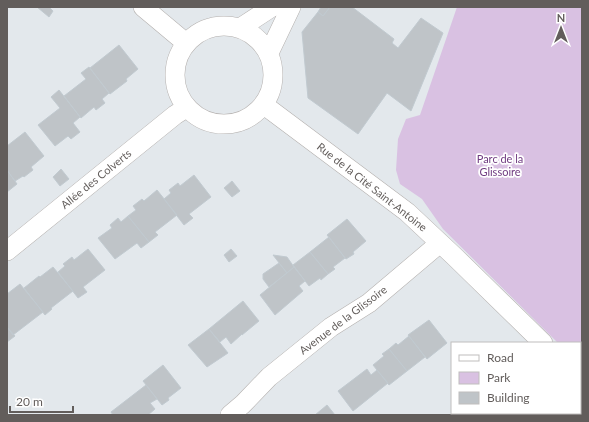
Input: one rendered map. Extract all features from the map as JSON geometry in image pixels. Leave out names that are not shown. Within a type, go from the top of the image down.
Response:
[{"type":"street","points":[[142,7],[186,43]]},
{"type":"street","points":[[240,28],[272,7]]},
{"type":"street","points":[[268,53],[291,7]]},
{"type":"street","points":[[221,26],[240,28],[257,38],[268,53],[274,70],[272,88],[264,105],[247,119],[226,125],[204,121],[186,108],[177,92],[174,75],[177,58],[186,43],[202,30],[221,26]]},
{"type":"street","name":"Rue de la Cité Saint-Antoine","points":[[264,105],[396,204],[440,243],[542,342]]},
{"type":"street","name":"Allée des Colverts","points":[[7,251],[175,115],[186,108]]},
{"type":"street","name":"Avenue de la Glissoire","points":[[230,415],[269,377],[331,327],[369,304],[440,243]]},
{"type":"green space","name":"Parc de la Glissoire","points":[[457,7],[582,7],[582,367],[581,342],[557,342],[443,229],[422,199],[400,184],[396,170],[398,139],[406,119],[420,115]]},
{"type":"building","points":[[37,7],[49,7],[53,11],[49,17]]},
{"type":"building","points":[[321,7],[330,7],[323,16],[318,12]]},
{"type":"building","points":[[330,7],[352,7],[394,39],[392,43],[398,48],[421,18],[443,33],[411,111],[387,93],[358,134],[308,98],[302,32],[318,12],[323,16]]},
{"type":"building","points":[[119,45],[138,69],[126,79],[127,81],[110,94],[90,68]]},
{"type":"building","points":[[89,67],[109,93],[102,99],[105,103],[96,110],[94,107],[81,118],[64,96],[86,79],[81,73]]},
{"type":"building","points":[[59,90],[80,117],[73,123],[80,132],[71,139],[68,136],[55,146],[38,125],[60,108],[51,97]]},
{"type":"building","points":[[25,132],[44,156],[31,167],[33,170],[24,177],[23,176],[15,181],[7,170],[7,146]]},
{"type":"building","points":[[61,169],[69,179],[60,186],[53,177]]},
{"type":"building","points":[[7,170],[17,184],[7,192]]},
{"type":"building","points":[[194,175],[211,197],[189,214],[193,218],[184,225],[164,199],[171,193],[169,190],[178,183],[180,186]]},
{"type":"building","points":[[232,181],[240,191],[232,197],[224,188]]},
{"type":"building","points":[[157,190],[177,215],[155,232],[158,235],[149,242],[128,216],[136,210],[133,206],[142,199],[144,201]]},
{"type":"building","points":[[128,216],[149,242],[141,248],[137,243],[115,259],[98,238],[112,228],[110,225],[118,218],[121,222]]},
{"type":"building","points":[[347,219],[366,241],[353,252],[354,254],[346,259],[327,235]]},
{"type":"building","points":[[329,237],[345,258],[333,267],[335,269],[328,274],[310,252]]},
{"type":"building","points":[[88,249],[105,270],[83,287],[87,292],[78,298],[58,272],[65,266],[63,264],[72,257],[74,260]]},
{"type":"building","points":[[231,249],[237,256],[229,262],[224,255]]},
{"type":"building","points":[[310,252],[328,274],[321,280],[320,278],[309,286],[293,265]]},
{"type":"building","points":[[273,255],[287,257],[294,267],[287,273]]},
{"type":"building","points":[[279,263],[287,273],[269,287],[263,279],[263,274]]},
{"type":"building","points":[[53,267],[73,291],[51,308],[52,309],[45,315],[24,288]]},
{"type":"building","points":[[294,267],[305,281],[299,286],[303,291],[275,315],[260,295]]},
{"type":"building","points":[[20,284],[43,312],[13,335],[7,327],[7,294]]},
{"type":"building","points":[[243,301],[259,321],[231,344],[226,337],[220,342],[209,329]]},
{"type":"building","points":[[429,320],[447,343],[427,359],[408,335]]},
{"type":"building","points":[[7,327],[15,336],[7,342]]},
{"type":"building","points":[[209,329],[228,353],[207,367],[188,345]]},
{"type":"building","points":[[409,336],[425,357],[407,371],[389,349],[396,343],[398,345]]},
{"type":"building","points":[[389,349],[407,371],[389,385],[373,365],[384,356],[382,354]]},
{"type":"building","points":[[163,365],[181,388],[168,398],[169,400],[162,405],[143,381]]},
{"type":"building","points":[[367,369],[371,375],[377,370],[388,383],[353,411],[338,391]]},
{"type":"building","points":[[146,385],[157,399],[150,403],[155,409],[148,415],[113,415],[111,412]]},
{"type":"building","points":[[327,405],[335,415],[315,415]]}]
